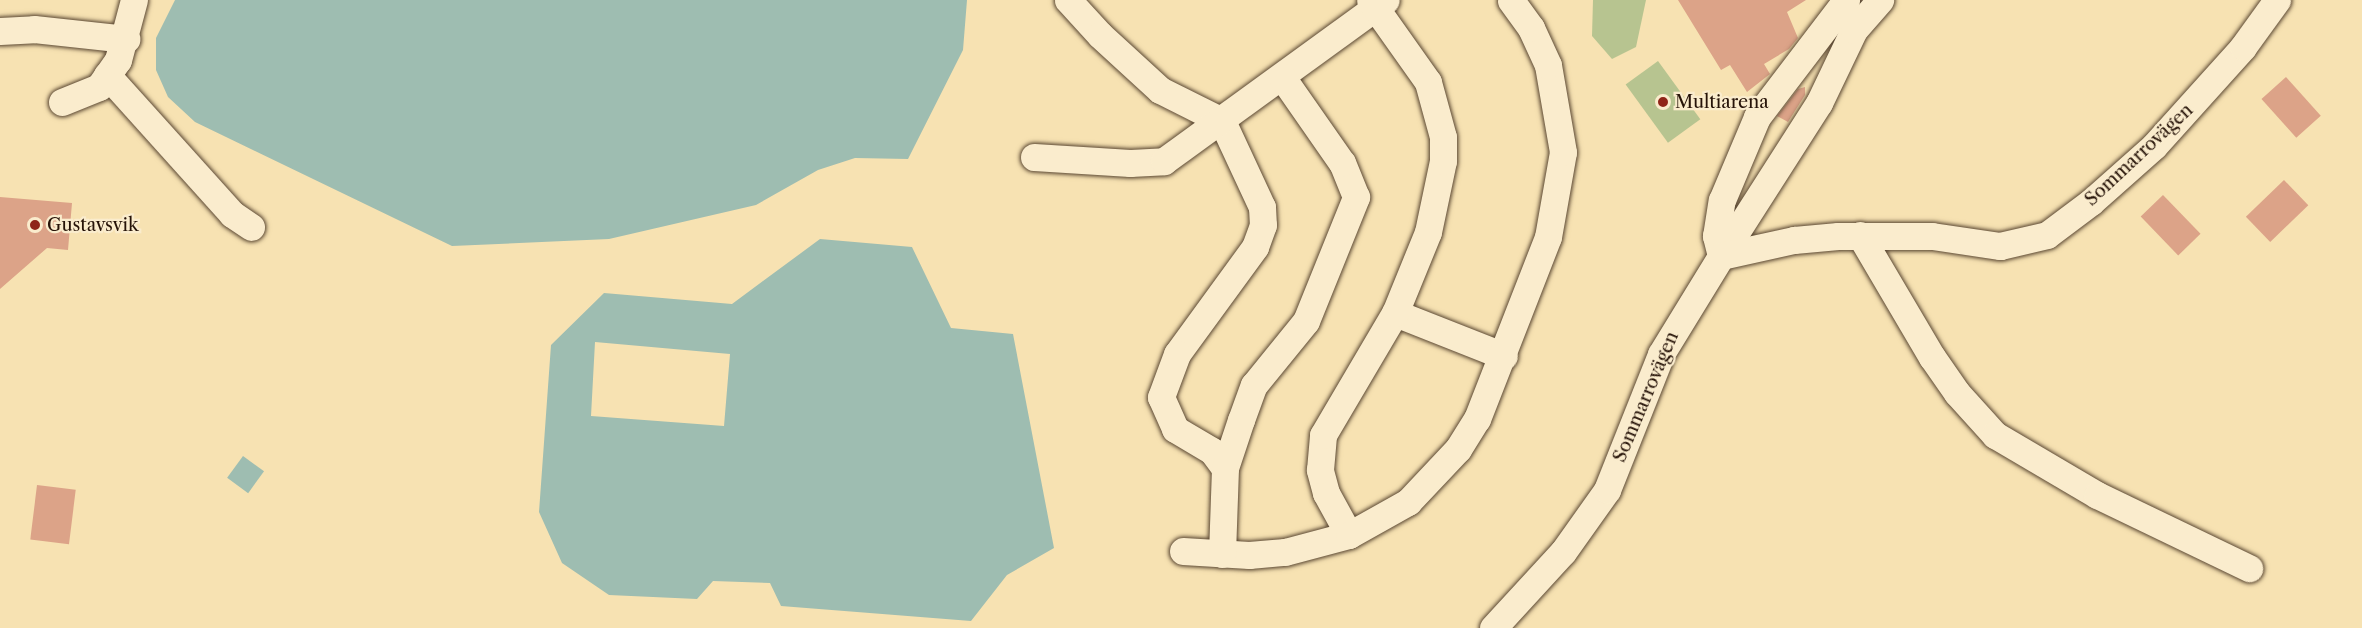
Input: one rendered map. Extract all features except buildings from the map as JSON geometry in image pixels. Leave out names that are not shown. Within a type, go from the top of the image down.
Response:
[{"type":"street","points":[[62,102],[99,87],[126,39],[134,0]]},
{"type":"street","points":[[1068,0],[1160,90],[1222,121],[1254,184],[1262,207],[1263,225],[1255,247],[1177,354],[1161,397],[1175,429],[1212,451],[1225,468]]},
{"type":"street","points":[[1183,551],[1221,554],[1285,552],[1349,535],[1408,502],[1458,449],[1477,419],[1504,356],[1548,237],[1563,152],[1548,65],[1531,28],[1511,0]]},
{"type":"street","points":[[1721,256],[1716,236],[1722,200],[1736,161],[1763,108],[1798,67],[1846,0]]},
{"type":"street","points":[[1721,256],[1826,87],[1854,30],[1880,0]]},
{"type":"street","name":"Sommarrovägen","points":[[1493,628],[1563,552],[1607,490],[1661,354],[1721,256],[1794,240],[1860,235],[1932,236],[2000,246],[2047,235],[2091,202],[2154,146],[2243,47],[2277,0]]},
{"type":"street","points":[[1034,157],[1151,164],[1180,152],[1377,3],[1428,82],[1443,136],[1437,196],[1428,232],[1395,313],[1323,435],[1319,452],[1326,494],[1349,535]]},
{"type":"street","points":[[0,32],[34,29],[126,39]]},
{"type":"street","points":[[1798,67],[1826,87]]},
{"type":"street","points":[[107,75],[232,214],[251,227]]},
{"type":"street","points":[[1221,554],[1225,468],[1254,385],[1306,321],[1356,197],[1342,163],[1282,77]]},
{"type":"street","points":[[1860,235],[1932,357],[1957,393],[1995,435],[2097,495],[2249,568]]},
{"type":"street","points":[[1395,313],[1504,356]]},
{"type":"green space","points":[[1593,0],[1646,0],[1636,47],[1612,59],[1592,36]]},
{"type":"green space","name":"Multiarena","points":[[1658,61],[1700,119],[1668,143],[1626,85]]},
{"type":"shaded area","points":[[175,0],[967,0],[963,50],[908,159],[855,158],[818,170],[756,205],[609,239],[452,246],[195,122],[168,97],[156,70],[156,38]]},
{"type":"shaded area","points":[[820,239],[912,247],[951,328],[1013,334],[1054,548],[1007,575],[971,621],[781,606],[770,583],[713,581],[697,599],[609,595],[562,563],[539,512],[551,345],[604,293],[732,304]],"holes":[[[595,342],[730,354],[724,426],[591,416]]]},
{"type":"shaded area","points":[[243,456],[264,471],[248,493],[227,478]]},
{"type":"place","name":"Multiarena","points":[[1663,102]]},
{"type":"place","name":"Gustavsvik","points":[[35,225]]}]
